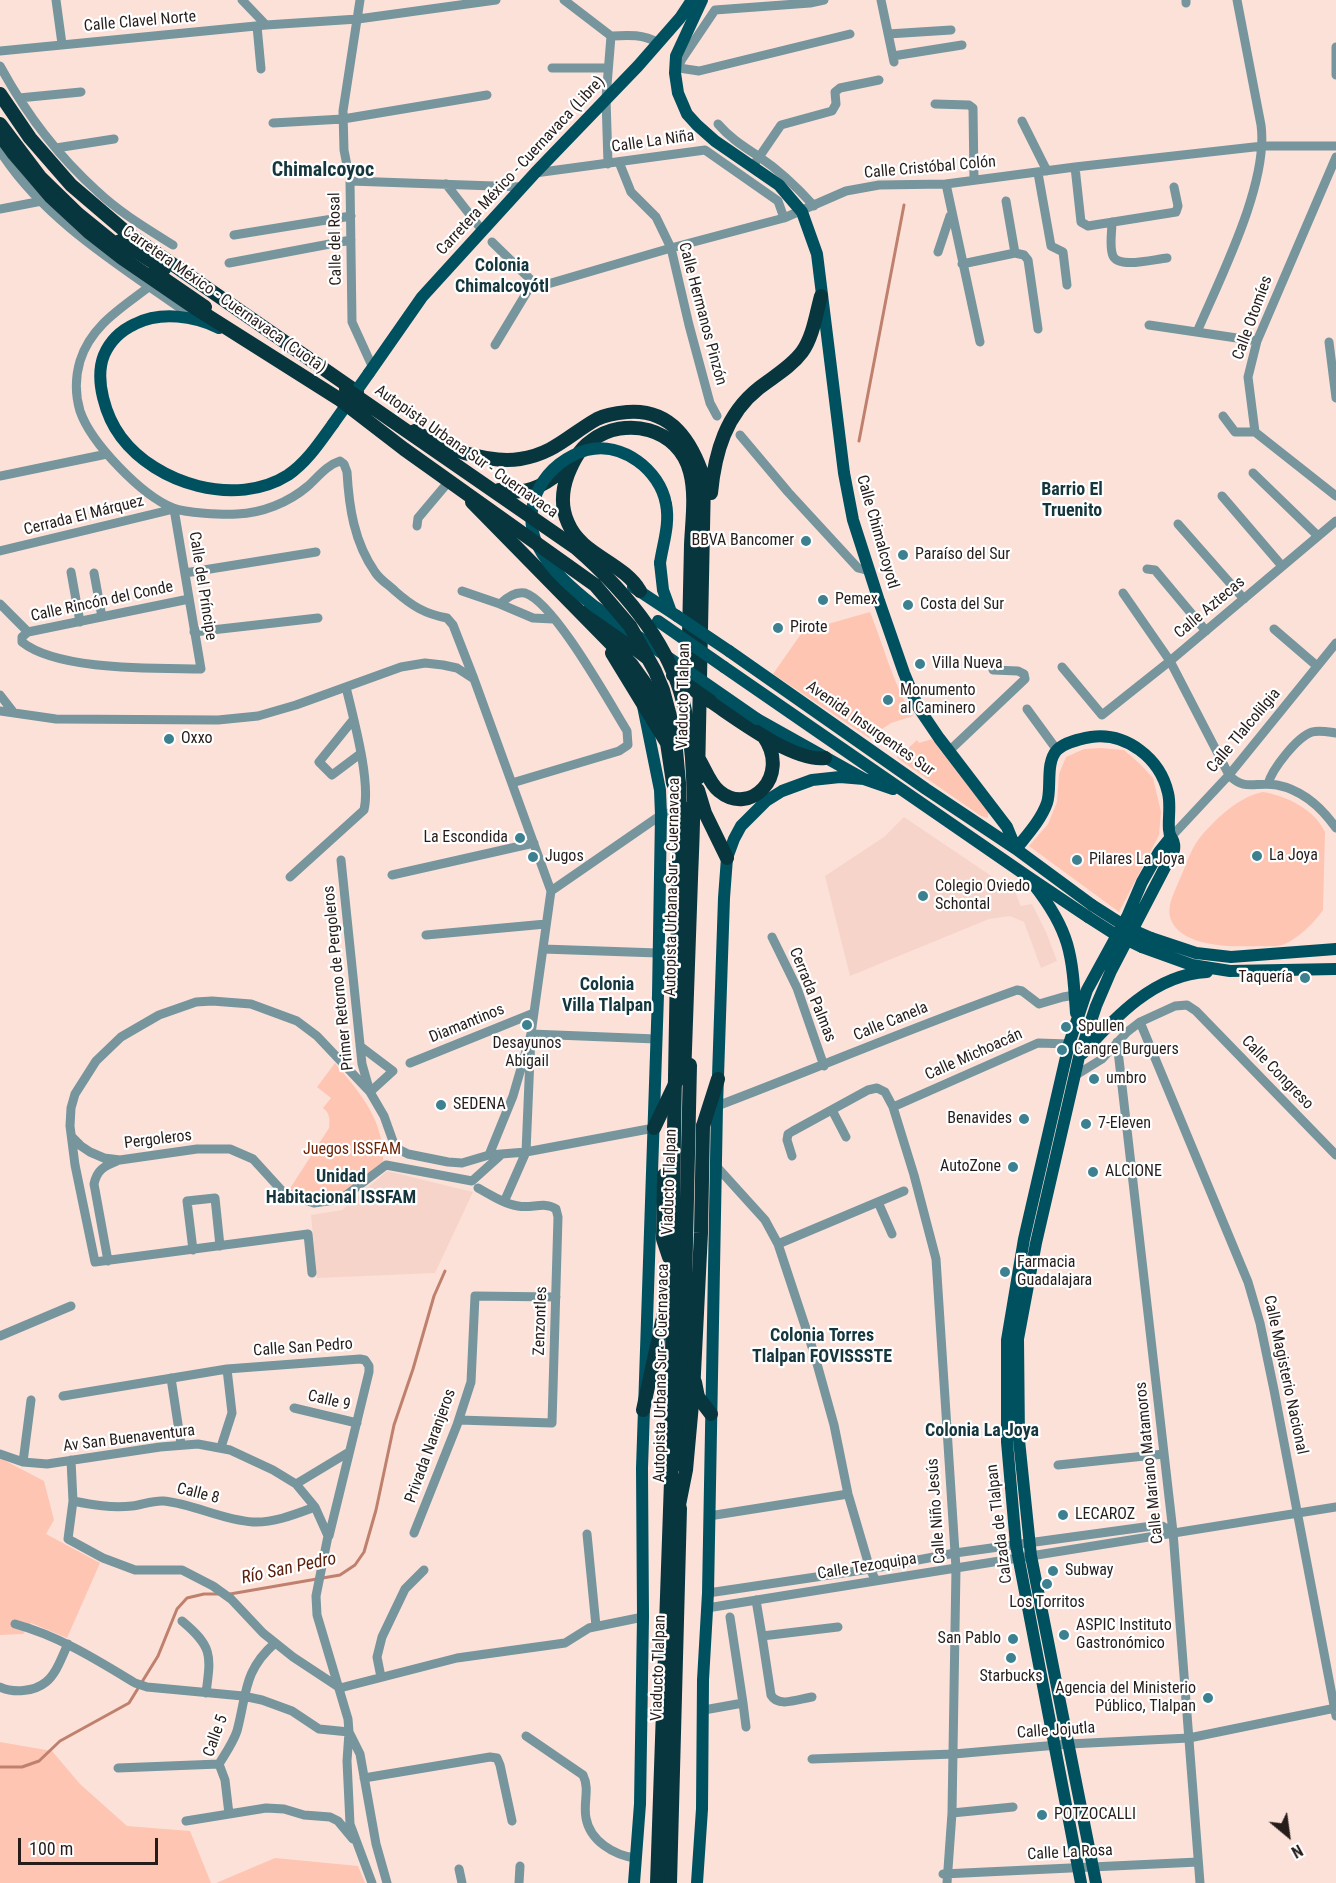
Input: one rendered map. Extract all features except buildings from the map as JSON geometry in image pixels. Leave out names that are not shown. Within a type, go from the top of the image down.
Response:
[{"type":"highway","name":"Carretera México - Cuernavaca (Cuota)","points":[[0,94],[30,138],[71,185],[126,232],[419,434],[459,451],[483,458],[520,459],[560,445],[599,418],[616,413],[635,412],[654,415],[669,422],[681,432],[697,456],[704,479],[705,518]]},
{"type":"highway","name":"Autopista Urbana Sur - Cuernavaca","points":[[0,111],[43,169],[84,212],[128,247],[218,303],[576,548],[607,575],[636,610],[652,632],[669,664],[683,702],[694,792],[683,1101],[665,1883]]},
{"type":"highway","name":"Carretera México - Cuernavaca (Cuota)","points":[[0,124],[40,177],[78,214],[126,253],[450,480],[578,609]]},
{"type":"highway","name":"Autopista Urbana Sur - Cuernavaca","points":[[0,135],[50,196],[90,233],[122,258],[192,306],[339,399],[404,449],[595,585],[630,626],[642,645],[663,690],[673,727],[680,783],[671,1481],[655,1883]]},
{"type":"highway","points":[[705,518],[710,505],[713,469],[729,423],[749,396],[799,356],[807,342],[822,296]]},
{"type":"highway","points":[[499,490],[519,493],[534,488],[556,476],[591,441],[616,429],[641,428],[656,432],[675,445],[688,464],[693,484],[693,508],[687,803]]},
{"type":"highway","points":[[574,459],[563,498],[568,523],[582,542],[623,572],[640,591]]},
{"type":"highway","name":"Viaducto Tlalpan","points":[[655,1883],[669,1405],[677,1289],[698,790],[705,518]]},
{"type":"highway","points":[[578,609],[601,636],[632,665],[652,693],[677,747],[687,803]]},
{"type":"highway","points":[[578,609],[595,616],[646,657],[764,737],[806,756],[825,758]]},
{"type":"highway","points":[[601,636],[667,743],[673,777],[670,814],[674,930],[663,1239],[673,1268]]},
{"type":"highway","points":[[699,759],[719,791],[727,796],[748,798],[762,790],[774,768],[769,744],[764,737]]},
{"type":"highway","points":[[698,790],[705,813],[727,858]]},
{"type":"highway","name":"Viaducto Tlalpan","points":[[670,1883],[677,1289],[677,1080],[687,803]]},
{"type":"highway","points":[[675,1522],[686,1470],[693,1394],[703,1126],[718,1079]]},
{"type":"highway","points":[[654,1128],[677,1080]]},
{"type":"highway","points":[[643,1410],[677,1289]]},
{"type":"highway","points":[[677,1289],[689,1305],[698,1397],[711,1414]]},
{"type":"main road","name":"Carretera México - Cuernavaca (Libre)","points":[[272,355],[194,318],[165,317],[141,321],[124,330],[104,355],[101,374],[107,410],[121,438],[137,454],[155,467],[186,483],[221,490],[249,490],[288,475],[314,450],[422,297],[535,173],[659,43],[692,0]]},
{"type":"main road","points":[[702,0],[676,56],[678,93],[687,114],[715,141],[756,161],[802,212],[817,254],[822,296]]},
{"type":"main road","points":[[659,43],[671,56],[676,68]]},
{"type":"main road","name":"Calle Chimalcoyotl","points":[[822,296],[844,473],[853,520],[910,691],[928,722],[1007,827],[1016,849]]},
{"type":"main road","name":"Avenida Insurgentes Sur","points":[[419,434],[582,552],[1016,849],[1113,933],[1142,947],[1192,965],[1230,971],[1336,969]]},
{"type":"main road","points":[[674,614],[663,590],[660,563],[668,527],[666,503],[657,479],[640,462],[613,451],[588,450],[562,460],[549,471],[535,497],[531,521],[535,539],[544,557],[573,589],[757,719],[864,779],[911,796]]},
{"type":"main road","name":"Avenida Insurgentes Sur","points":[[450,480],[1027,876],[1090,911],[1151,938],[1196,953],[1231,957],[1336,949]]},
{"type":"main road","name":"Calzada de Tlalpan","points":[[1057,750],[1076,739],[1101,736],[1121,738],[1143,752],[1158,770],[1168,793],[1168,833],[1175,844],[1171,858],[1111,971],[1096,1006],[1079,1057],[1036,1242],[1018,1339],[1019,1440],[1024,1551],[1069,1744],[1096,1883]]},
{"type":"main road","points":[[1016,849],[1046,804],[1050,792],[1051,766],[1057,750]]},
{"type":"main road","points":[[697,1883],[702,1809],[717,1106],[727,858],[741,826],[766,801],[782,791],[812,780],[840,777],[864,779]]},
{"type":"main road","name":"Viaducto Tlalpan","points":[[634,1883],[640,1804],[643,1410],[658,953],[670,814]]},
{"type":"main road","name":"Calzada de Tlalpan","points":[[1081,1883],[1054,1746],[1007,1442],[1007,1340],[1024,1239],[1069,1044],[1087,990],[1127,917],[1148,872],[1171,837]]},
{"type":"main road","points":[[1027,876],[1052,908],[1065,935],[1071,959],[1077,1020]]},
{"type":"main road","points":[[1079,1057],[1118,1014],[1151,991],[1173,980],[1199,972],[1230,971]]},
{"type":"street","points":[[56,0],[62,44]]},
{"type":"street","points":[[242,0],[261,25],[261,69]]},
{"type":"street","name":"Calle del Rosal","points":[[360,0],[343,119],[344,150],[350,181],[352,322],[371,370]]},
{"type":"street","name":"Calle Clavel Norte","points":[[0,51],[261,25],[358,19],[496,0]]},
{"type":"street","points":[[564,0],[611,36],[634,34],[647,36],[659,43]]},
{"type":"street","points":[[824,0],[715,10],[676,68],[699,70],[850,34]]},
{"type":"street","points":[[881,0],[893,59],[962,45]]},
{"type":"street","points":[[1197,332],[1237,238],[1255,182],[1263,146],[1237,0]]},
{"type":"street","points":[[888,34],[951,30]]},
{"type":"street","points":[[608,164],[606,98],[611,36]]},
{"type":"street","points":[[1336,47],[1336,75]]},
{"type":"street","points":[[0,66],[19,98],[56,148],[96,191],[173,245]]},
{"type":"street","points":[[552,68],[608,68]]},
{"type":"street","points":[[756,161],[781,125],[832,111],[836,104],[835,92],[840,88],[879,80]]},
{"type":"street","points":[[19,98],[81,92]]},
{"type":"street","points":[[273,123],[343,119],[487,95]]},
{"type":"street","points":[[935,104],[969,105],[973,108],[974,180]]},
{"type":"street","points":[[1022,121],[1042,172],[1051,246],[1063,252],[1067,285]]},
{"type":"street","points":[[718,124],[728,137],[756,161],[797,186],[814,206]]},
{"type":"street","points":[[56,148],[114,139]]},
{"type":"street","name":"Calle Cristóbal Colón","points":[[537,284],[784,218],[846,191],[879,185],[946,184],[1075,166],[1263,146],[1336,146]]},
{"type":"street","name":"Calle La Niña","points":[[535,173],[705,150],[778,201],[784,218]]},
{"type":"street","points":[[0,151],[42,201],[85,239],[194,318]]},
{"type":"street","name":"Calle Otomíes","points":[[1255,432],[1248,377],[1257,341],[1336,157]]},
{"type":"street","name":"Calle Hermanos Pinzón","points":[[619,162],[632,192],[656,217],[672,248],[695,347],[710,403],[717,416]]},
{"type":"street","points":[[1075,166],[1081,222],[1088,226],[1176,212],[1178,206],[1174,188]]},
{"type":"street","points":[[350,181],[523,187]]},
{"type":"street","points":[[446,184],[478,225]]},
{"type":"street","points":[[946,184],[980,342]]},
{"type":"street","points":[[0,209],[42,201]]},
{"type":"street","points":[[1006,201],[1015,253]]},
{"type":"street","points":[[938,252],[951,214]]},
{"type":"street","points":[[234,235],[351,216]]},
{"type":"street","points":[[1112,222],[1112,254],[1116,260],[1123,264],[1167,258]]},
{"type":"street","points":[[229,263],[351,240]]},
{"type":"street","points":[[492,242],[537,284],[495,345]]},
{"type":"street","points":[[962,264],[1015,253],[1024,255],[1028,260],[1038,329]]},
{"type":"street","points":[[150,286],[109,317],[93,334],[80,360],[75,386],[80,412],[107,454],[140,486],[174,509],[237,514],[263,510],[288,500],[333,463],[340,460],[347,471],[352,521],[362,550],[376,574],[412,606],[428,614],[447,618],[453,625],[474,679],[551,891],[531,1034],[526,1152],[504,1202]]},
{"type":"street","points":[[1149,325],[1257,341]]},
{"type":"street","points":[[1329,342],[1336,398]]},
{"type":"street","points":[[1223,416],[1235,432],[1255,432],[1336,496]]},
{"type":"street","points":[[740,435],[788,492],[858,568],[870,571]]},
{"type":"street","points":[[0,476],[107,454]]},
{"type":"street","points":[[1253,473],[1318,536]]},
{"type":"street","points":[[417,526],[418,518],[450,480]]},
{"type":"street","points":[[1222,496],[1282,566]]},
{"type":"street","name":"Cerrada El Márquez","points":[[0,551],[174,509]]},
{"type":"street","name":"Calle del Príncipe","points":[[25,634],[22,642],[29,647],[64,660],[120,668],[201,669],[174,509]]},
{"type":"street","name":"Calle Aztecas","points":[[1062,667],[1102,716],[1336,521]]},
{"type":"street","points":[[1179,524],[1244,598]]},
{"type":"street","points":[[185,573],[316,552]]},
{"type":"street","points":[[1147,568],[1155,570],[1206,631]]},
{"type":"street","points":[[71,572],[80,622]]},
{"type":"street","points":[[94,573],[102,617]]},
{"type":"street","points":[[462,591],[533,618],[553,619]]},
{"type":"street","points":[[500,604],[518,593],[525,593],[538,601],[566,633],[627,731],[628,744],[619,752],[512,783]]},
{"type":"street","points":[[1123,593],[1170,661],[1229,774],[1241,784],[1248,786],[1268,784],[1284,787],[1315,804],[1336,828]]},
{"type":"street","name":"Calle Rincón del Conde","points":[[25,634],[189,599]]},
{"type":"street","points":[[0,604],[25,634]]},
{"type":"street","points":[[194,632],[318,618]]},
{"type":"street","points":[[1274,629],[1317,666]]},
{"type":"street","name":"Calle Tlalcolilgia","points":[[1171,837],[1229,774],[1336,643]]},
{"type":"street","points":[[0,711],[56,719],[218,720],[258,716],[296,705],[401,667],[424,663],[457,668],[474,679]]},
{"type":"street","points":[[949,751],[1025,679],[1024,674],[1018,671],[993,670]]},
{"type":"street","points":[[290,878],[364,810],[367,799],[346,687]]},
{"type":"street","points":[[0,695],[14,713]]},
{"type":"street","points":[[1027,709],[1057,750]]},
{"type":"street","points":[[353,720],[319,762],[332,775],[360,754]]},
{"type":"street","points":[[1268,784],[1274,770],[1305,735],[1313,732],[1336,733]]},
{"type":"street","points":[[551,891],[670,814]]},
{"type":"street","points":[[392,875],[534,843]]},
{"type":"street","name":"Primer Retorno de Pergoleros","points":[[341,860],[362,1064],[370,1092]]},
{"type":"street","points":[[426,935],[546,924]]},
{"type":"street","name":"Cerrada Palmas","points":[[772,937],[797,988],[824,1066]]},
{"type":"street","points":[[543,949],[658,953]]},
{"type":"street","name":"Calle Canela","points":[[717,1106],[824,1066],[934,1020],[1017,990],[1040,1004],[1075,995]]},
{"type":"street","points":[[312,1273],[308,1234],[96,1262],[75,1165],[71,1108],[82,1081],[99,1057],[121,1037],[159,1015],[196,1002],[251,1004],[297,1021],[317,1036],[370,1092],[384,1116],[394,1144],[400,1150],[408,1154],[448,1162],[462,1163],[489,1155],[526,1152],[654,1128]]},
{"type":"street","name":"Calle Congreso","points":[[1140,1022],[1175,1006],[1187,1005],[1196,1011],[1336,1155]]},
{"type":"street","name":"Diamantinos","points":[[410,1063],[534,1013]]},
{"type":"street","points":[[1076,1075],[1102,1059],[1140,1022]]},
{"type":"street","name":"Calle Magisterio Nacional","points":[[1140,1022],[1248,1282],[1260,1323],[1336,1711]]},
{"type":"street","points":[[531,1034],[656,1038]]},
{"type":"street","points":[[489,1155],[513,1096],[531,1034]]},
{"type":"street","name":"Calle Mariano Matamoros","points":[[1117,1042],[1173,1532],[1200,1883]]},
{"type":"street","name":"Calle Michoacán","points":[[893,1107],[1038,1043],[1069,1044]]},
{"type":"street","points":[[360,1046],[393,1071],[370,1092]]},
{"type":"street","points":[[792,1156],[787,1140],[788,1134],[868,1090],[877,1088],[885,1092],[893,1107]]},
{"type":"street","name":"Calle Niño Jesús","points":[[893,1107],[936,1259],[956,1568],[954,1754],[952,1813],[946,1877]]},
{"type":"street","points":[[832,1110],[846,1137]]},
{"type":"street","name":"Pergoleros","points":[[72,1137],[90,1152],[104,1158],[120,1160],[197,1149],[230,1149],[253,1159],[284,1193],[314,1203],[341,1199],[386,1165],[468,1182],[477,1178],[502,1154]]},
{"type":"street","points":[[108,1261],[94,1184],[101,1168],[120,1160]]},
{"type":"street","points":[[717,1167],[765,1220],[778,1244],[834,1425],[848,1494],[870,1569],[876,1581]]},
{"type":"street","name":"Zenzontles","points":[[459,1420],[552,1423],[558,1217],[556,1209],[551,1205],[519,1207],[478,1188]]},
{"type":"street","points":[[778,1244],[904,1191]]},
{"type":"street","points":[[193,1250],[187,1201],[215,1198],[220,1246]]},
{"type":"street","points":[[878,1202],[892,1234]]},
{"type":"street","name":"Privada Naranjeros","points":[[414,1533],[459,1420],[471,1382],[475,1296],[556,1297]]},
{"type":"street","points":[[0,1336],[71,1306]]},
{"type":"street","name":"Calle San Pedro","points":[[63,1396],[227,1369],[365,1360],[369,1366],[369,1372],[328,1536]]},
{"type":"street","points":[[221,1447],[232,1413],[227,1369]]},
{"type":"street","points":[[171,1378],[181,1444]]},
{"type":"street","points":[[23,1462],[31,1400]]},
{"type":"street","name":"Calle 9","points":[[294,1408],[357,1423]]},
{"type":"street","name":"Av San Buenaventura","points":[[0,1454],[23,1462],[47,1464],[181,1444],[221,1447],[273,1470],[296,1484],[315,1506],[328,1536]]},
{"type":"street","points":[[296,1484],[349,1452]]},
{"type":"street","points":[[1058,1465],[1164,1454]]},
{"type":"street","points":[[71,1460],[73,1501],[68,1539],[103,1558],[135,1570],[182,1570],[213,1586],[231,1599],[275,1643],[340,1688],[457,1659],[565,1643],[589,1628],[643,1617]]},
{"type":"street","points":[[709,1516],[848,1494]]},
{"type":"street","name":"Calle 8","points":[[73,1501],[100,1507],[132,1506],[160,1500],[254,1522],[284,1518],[315,1506]]},
{"type":"street","name":"Calle Tezoquipa","points":[[708,1593],[870,1569],[955,1553],[1024,1551],[1173,1532],[1336,1507]]},
{"type":"street","points":[[587,1534],[596,1626]]},
{"type":"street","points":[[328,1536],[316,1596],[317,1615],[348,1719],[349,1732],[346,1749],[350,1824],[372,1883]]},
{"type":"street","name":"Calle Tezoquipa","points":[[707,1608],[956,1568],[1024,1551]]},
{"type":"street","points":[[381,1677],[377,1657],[382,1637],[405,1589],[424,1570]]},
{"type":"street","points":[[756,1600],[773,1699],[780,1703],[812,1697]]},
{"type":"street","points":[[730,1617],[746,1727]]},
{"type":"street","points":[[182,1621],[207,1647],[210,1662],[206,1693]]},
{"type":"street","points":[[15,1624],[35,1629],[68,1644],[135,1683],[147,1687],[243,1696],[292,1711],[319,1729],[349,1732]]},
{"type":"street","points":[[762,1636],[838,1627]]},
{"type":"street","name":"Calle 5","points":[[230,1814],[225,1780],[219,1764],[236,1734],[243,1696],[253,1667],[275,1643]]},
{"type":"street","points":[[0,1687],[24,1691],[46,1683],[68,1644]]},
{"type":"street","points":[[704,1710],[743,1703]]},
{"type":"street","name":"Calle Jojutla","points":[[812,1760],[954,1754],[1069,1744],[1189,1738],[1336,1711]]},
{"type":"street","points":[[349,1732],[360,1754],[376,1844],[387,1883]]},
{"type":"street","points":[[526,1736],[583,1775],[587,1783],[586,1818],[592,1833],[610,1850],[635,1858]]},
{"type":"street","points":[[364,1778],[490,1757],[497,1758],[512,1821]]},
{"type":"street","points":[[118,1768],[219,1764]]},
{"type":"street","points":[[952,1813],[1013,1807]]},
{"type":"street","points":[[186,1821],[266,1808],[330,1817],[338,1821],[360,1849]]},
{"type":"street","name":"Calle La Rosa","points":[[946,1877],[1093,1866],[1198,1862]]},
{"type":"street","points":[[519,1883],[520,1866]]},
{"type":"street","points":[[459,1869],[462,1883]]},
{"type":"shaded area","name":"Colegio Oviedo Schontal","points":[[904,817],[1015,892],[1021,906],[1032,904],[1057,961],[1041,968],[1024,922],[1010,916],[989,919],[850,976],[825,876],[884,837]]},
{"type":"shaded area","points":[[387,1171],[473,1192],[435,1273],[317,1278],[311,1215],[342,1210]]},
{"type":"green space","points":[[870,612],[894,678],[913,716],[891,723],[869,738],[773,674],[803,631]]},
{"type":"green space","points":[[932,739],[988,811],[988,818],[981,816],[897,758],[901,751],[904,752],[917,740],[919,743]]},
{"type":"green space","points":[[1084,749],[1124,750],[1140,764],[1153,778],[1161,812],[1159,835],[1119,912],[1029,846],[1048,824],[1057,802],[1059,774],[1066,757]]},
{"type":"green space","name":"La Joya","points":[[1263,792],[1290,800],[1307,810],[1325,832],[1323,910],[1299,935],[1279,946],[1223,946],[1186,936],[1171,920],[1169,910],[1192,849],[1219,817],[1245,798]]},
{"type":"green space","name":"Juegos ISSFAM","points":[[335,1063],[362,1097],[376,1121],[383,1149],[383,1164],[341,1198],[313,1202],[287,1193],[329,1128],[329,1117],[323,1108],[331,1098],[317,1087]]},
{"type":"green space","points":[[0,1458],[44,1481],[54,1520],[46,1534],[100,1563],[67,1638],[31,1623],[23,1634],[0,1635]]},
{"type":"green space","points":[[0,1742],[52,1751],[80,1784],[127,1826],[190,1831],[211,1883],[0,1883]]},
{"type":"green space","points":[[275,1858],[358,1866],[365,1883],[216,1883]]},
{"type":"waterway","points":[[859,441],[904,205]]},
{"type":"waterway","name":"Río San Pedro","points":[[230,1594],[340,1575],[355,1565],[364,1552],[376,1510],[394,1425],[434,1296],[445,1271]]},
{"type":"waterway","name":"Río San Pedro","points":[[0,1767],[22,1767],[39,1761],[60,1741],[129,1703],[158,1656],[177,1609],[187,1598],[204,1594],[220,1594]]},
{"type":"place","name":"BBVA Bancomer","points":[[806,541]]},
{"type":"place","name":"Paraíso del Sur","points":[[903,555]]},
{"type":"place","name":"Pemex","points":[[823,600]]},
{"type":"place","name":"Costa del Sur","points":[[908,605]]},
{"type":"place","name":"Pirote","points":[[778,628]]},
{"type":"place","name":"Villa Nueva","points":[[920,664]]},
{"type":"place","name":"Monumento al Caminero","points":[[888,700]]},
{"type":"place","name":"Oxxo","points":[[169,739]]},
{"type":"place","name":"La Escondida","points":[[520,838]]},
{"type":"place","name":"La Joya","points":[[1257,856]]},
{"type":"place","name":"Jugos","points":[[533,857]]},
{"type":"place","name":"Pilares La Joya","points":[[1077,860]]},
{"type":"place","name":"Colegio Oviedo Schontal","points":[[923,896]]},
{"type":"place","name":"Taquería","points":[[1305,978]]},
{"type":"place","name":"Desayunos Abigail","points":[[527,1025]]},
{"type":"place","name":"Spullen","points":[[1066,1027]]},
{"type":"place","name":"Cangre Burguers","points":[[1062,1050]]},
{"type":"place","name":"umbro","points":[[1094,1079]]},
{"type":"place","name":"SEDENA","points":[[441,1105]]},
{"type":"place","name":"Benavides","points":[[1024,1119]]},
{"type":"place","name":"7-Eleven","points":[[1086,1124]]},
{"type":"place","name":"AutoZone","points":[[1013,1167]]},
{"type":"place","name":"ALCIONE","points":[[1093,1172]]},
{"type":"place","name":"Farmacia Guadalajara","points":[[1005,1272]]},
{"type":"place","name":"LECAROZ","points":[[1063,1515]]},
{"type":"place","name":"Subway","points":[[1053,1571]]},
{"type":"place","name":"Los Torritos","points":[[1047,1584]]},
{"type":"place","name":"ASPIC Instituto Gastronómico","points":[[1064,1635]]},
{"type":"place","name":"San Pablo","points":[[1013,1639]]},
{"type":"place","name":"Starbucks","points":[[1011,1658]]},
{"type":"place","name":"Agencia del Ministerio Público, Tlalpan","points":[[1208,1698]]},
{"type":"place","name":"POTZOCALLI","points":[[1042,1815]]},
{"type":"district","name":"Chimalcoyoc","points":[[323,171]]},
{"type":"district","name":"Colonia Chimalcoyótl","points":[[502,276]]},
{"type":"district","name":"Barrio El Truenito","points":[[1072,500]]},
{"type":"district","name":"Colonia Villa Tlalpan","points":[[607,995]]},
{"type":"district","name":"Unidad Habitacional ISSFAM","points":[[341,1187]]},
{"type":"district","name":"Colonia Torres Tlalpan FOVISSSTE","points":[[822,1346]]},
{"type":"district","name":"Colonia La Joya","points":[[982,1431]]}]
